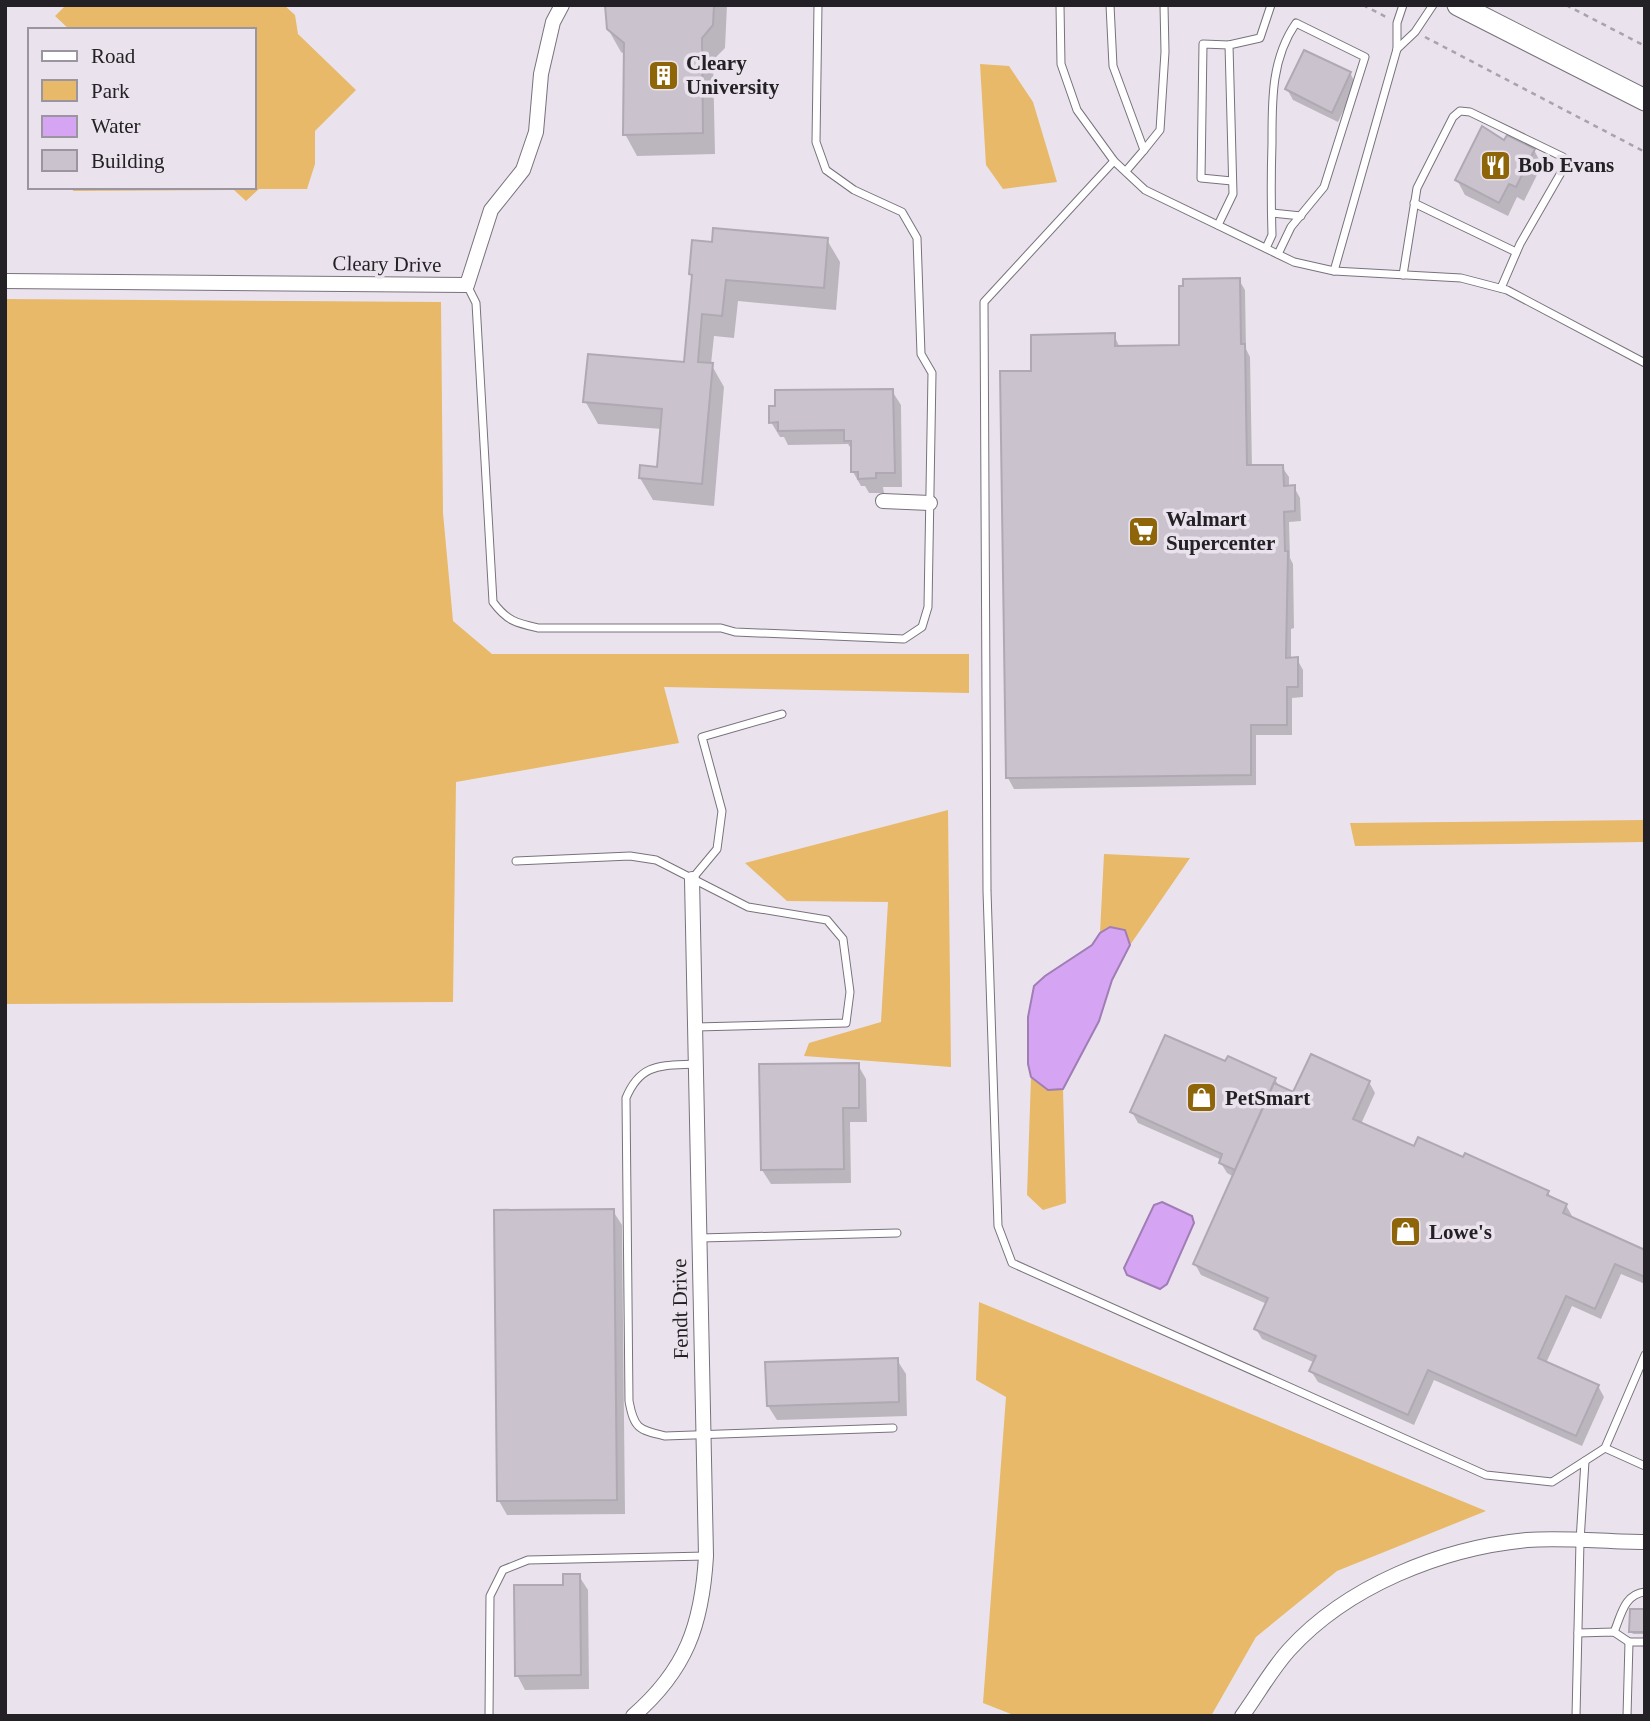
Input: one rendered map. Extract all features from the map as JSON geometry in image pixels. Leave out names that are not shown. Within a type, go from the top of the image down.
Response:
[{"type":"main road","points":[[1458,5],[1645,100]]},
{"type":"street","name":"Cleary Drive","points":[[5,281],[467,285],[491,210],[523,170],[536,132],[541,74],[553,22],[562,5]]},
{"type":"street","points":[[883,501],[930,503]]},
{"type":"street","name":"Fendt Drive","points":[[633,1716],[653,1698],[688,1647],[704,1592],[704,1435],[692,878]]},
{"type":"street","points":[[1242,1716],[1289,1651],[1327,1615],[1368,1589],[1424,1564],[1475,1548],[1528,1540],[1645,1542]]},
{"type":"lane","points":[[467,285],[476,303],[493,602],[503,615],[517,624],[538,628],[720,628],[735,632],[904,639],[922,627],[928,607],[932,373],[921,354],[917,238],[902,212],[854,190],[826,170],[816,142],[818,5]]},
{"type":"lane","points":[[1060,5],[1061,64],[1077,110],[1114,161],[1145,190],[1294,262],[1334,271],[1461,278],[1501,288],[1645,363]]},
{"type":"lane","points":[[1110,5],[1113,66],[1144,150]]},
{"type":"lane","points":[[1126,172],[1160,130],[1165,52],[1164,5]]},
{"type":"lane","points":[[1232,181],[1201,178],[1203,44],[1229,45],[1260,38],[1271,5]]},
{"type":"lane","points":[[1334,271],[1397,49],[1397,23],[1403,5]]},
{"type":"lane","points":[[1397,49],[1415,32],[1433,5]]},
{"type":"lane","points":[[1266,248],[1272,235],[1272,96],[1277,63],[1287,36],[1296,23],[1365,58],[1324,187],[1291,227],[1278,254]]},
{"type":"lane","points":[[1218,225],[1233,194],[1229,45]]},
{"type":"lane","points":[[1403,275],[1417,188],[1453,117],[1460,111],[1470,112],[1563,157],[1566,164],[1517,252],[1501,288]]},
{"type":"lane","points":[[1114,161],[984,302],[987,891],[998,1226],[1012,1262],[1486,1475],[1552,1482],[1605,1448],[1645,1354]]},
{"type":"lane","points":[[1414,203],[1517,252]]},
{"type":"lane","points":[[1272,213],[1301,216]]},
{"type":"lane","points":[[692,878],[717,849],[722,811],[702,737],[782,714]]},
{"type":"lane","points":[[516,861],[631,856],[656,860],[748,907],[827,920],[843,939],[850,992],[846,1023],[695,1027]]},
{"type":"lane","points":[[696,1064],[662,1066],[646,1071],[632,1083],[626,1098],[629,1401],[632,1420],[644,1432],[665,1436],[893,1428]]},
{"type":"lane","points":[[699,1238],[897,1233]]},
{"type":"lane","points":[[1605,1448],[1645,1466]]},
{"type":"lane","points":[[1576,1716],[1580,1541],[1585,1461]]},
{"type":"lane","points":[[489,1716],[490,1596],[503,1570],[528,1560],[706,1556]]},
{"type":"lane","points":[[1614,1632],[1627,1599],[1645,1592]]},
{"type":"lane","points":[[1578,1633],[1614,1632],[1629,1642],[1645,1642]]},
{"type":"lane","points":[[1627,1716],[1629,1642]]},
{"type":"path","points":[[1363,5],[1397,23]]},
{"type":"path","points":[[1566,5],[1645,46]]},
{"type":"path","points":[[1415,32],[1645,152]]},
{"type":"green space","points":[[66,5],[284,5],[295,15],[298,34],[356,90],[315,131],[315,164],[307,189],[259,189],[246,201],[234,190],[73,191],[256,189],[256,28],[68,28],[55,16]]},
{"type":"green space","points":[[980,64],[1009,66],[1033,102],[1057,182],[1003,189],[986,165]]},
{"type":"green space","points":[[5,299],[441,302],[443,513],[453,621],[492,654],[969,654],[969,693],[664,687],[679,743],[456,782],[453,1002],[5,1004]]},
{"type":"green space","points":[[948,810],[951,1067],[804,1056],[809,1043],[881,1022],[888,902],[787,901],[745,863]]},
{"type":"green space","points":[[1645,820],[1645,842],[1355,846],[1350,823]]},
{"type":"green space","points":[[1104,854],[1190,858],[1130,945],[1125,930],[1100,933]]},
{"type":"green space","points":[[1031,1077],[1048,1090],[1063,1089],[1066,1203],[1043,1210],[1027,1195]]},
{"type":"green space","points":[[979,1302],[1486,1511],[1337,1571],[1256,1637],[1211,1716],[1016,1716],[983,1703],[1006,1397],[976,1380]]},
{"type":"water","points":[[1110,927],[1125,930],[1130,945],[1112,980],[1099,1021],[1063,1089],[1048,1090],[1031,1077],[1028,1064],[1028,1017],[1034,986],[1092,945],[1100,933]]},
{"type":"water","points":[[1162,1202],[1192,1216],[1194,1223],[1167,1284],[1160,1289],[1127,1275],[1124,1268],[1154,1205]]},
{"type":"building","name":"Cleary University","points":[[605,5],[714,5],[713,25],[702,38],[703,133],[623,135],[624,43],[607,29]]},
{"type":"building","points":[[1304,50],[1351,72],[1332,113],[1285,89]]},
{"type":"building","name":"Bob Evans","points":[[1482,126],[1504,140],[1507,135],[1535,149],[1516,187],[1509,184],[1499,203],[1455,180]]},
{"type":"building","points":[[713,228],[828,238],[824,288],[726,280],[722,316],[702,314],[698,362],[713,363],[702,484],[639,478],[640,465],[657,467],[662,409],[583,402],[588,354],[684,362],[692,275],[689,274],[692,240],[712,242]]},
{"type":"building","name":"Walmart Supercenter","points":[[1240,278],[1241,344],[1245,344],[1247,465],[1283,465],[1284,486],[1295,485],[1295,511],[1284,512],[1285,551],[1288,551],[1286,658],[1298,657],[1298,687],[1287,687],[1287,725],[1251,725],[1251,775],[1006,778],[1000,371],[1031,371],[1031,335],[1115,333],[1115,346],[1179,345],[1179,286],[1183,286],[1183,279]]},
{"type":"building","points":[[893,389],[895,473],[876,473],[876,478],[858,479],[858,472],[851,472],[851,441],[844,441],[844,430],[778,431],[778,422],[769,423],[769,406],[775,406],[775,390]]},
{"type":"building","name":"PetSmart","points":[[1165,1035],[1225,1061],[1228,1056],[1276,1078],[1235,1170],[1219,1163],[1222,1154],[1130,1112]]},
{"type":"building","name":"Lowe's","points":[[1311,1054],[1370,1081],[1353,1119],[1414,1146],[1418,1137],[1463,1157],[1465,1153],[1549,1191],[1547,1195],[1567,1204],[1563,1213],[1645,1250],[1645,1277],[1615,1264],[1595,1309],[1566,1296],[1538,1358],[1599,1385],[1576,1436],[1428,1370],[1408,1415],[1309,1371],[1316,1356],[1254,1329],[1268,1298],[1193,1264],[1274,1083],[1293,1092]]},
{"type":"building","points":[[859,1063],[859,1108],[843,1108],[844,1169],[761,1170],[759,1064]]},
{"type":"building","points":[[614,1209],[617,1500],[497,1501],[494,1210]]},
{"type":"building","points":[[898,1358],[899,1402],[767,1406],[765,1362]]},
{"type":"building","points":[[563,1574],[580,1574],[581,1675],[515,1676],[514,1585],[563,1585]]},
{"type":"building","points":[[1630,1609],[1645,1609],[1645,1632],[1629,1632]]},
{"type":"place","name":"Cleary University","points":[[663,75]]},
{"type":"place","name":"Bob Evans","points":[[1495,165]]},
{"type":"place","name":"Walmart Supercenter","points":[[1143,531]]},
{"type":"place","name":"PetSmart","points":[[1202,1098]]},
{"type":"place","name":"Lowe's","points":[[1406,1232]]}]
